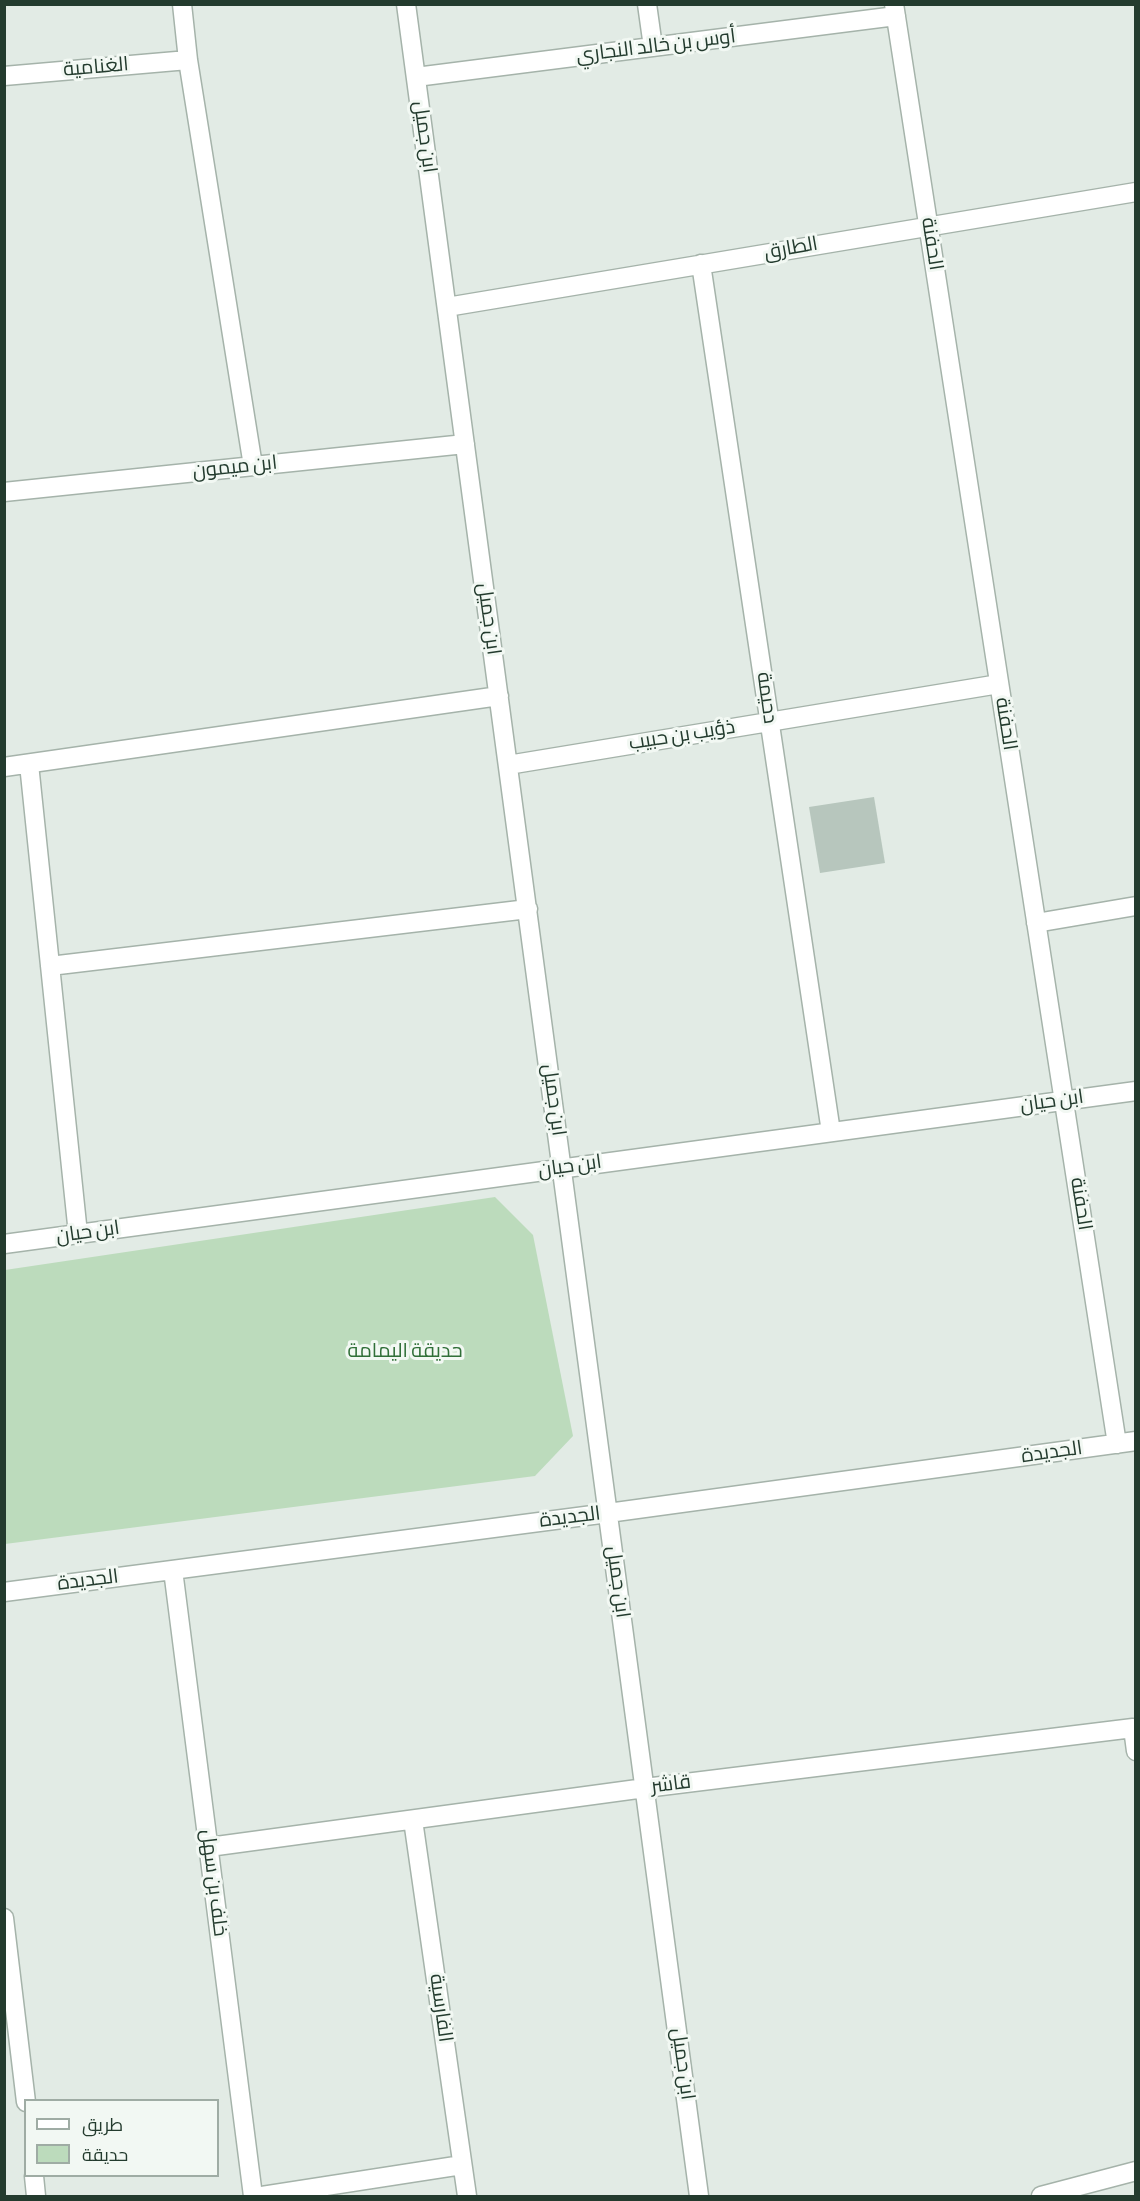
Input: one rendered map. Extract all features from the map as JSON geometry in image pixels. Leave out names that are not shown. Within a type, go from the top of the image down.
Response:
[{"type":"street","points":[[182,4],[188,60],[253,466]]},
{"type":"street","name":"ابن جميل","points":[[406,4],[699,2196]]},
{"type":"street","points":[[647,4],[652,47]]},
{"type":"street","name":"أوس بن خالد النجاري","points":[[416,77],[652,47],[895,10]]},
{"type":"street","name":"الحفنة","points":[[895,10],[1117,1444]]},
{"type":"street","name":"الغنامية","points":[[4,76],[188,60]]},
{"type":"street","name":"الطارق","points":[[447,307],[1136,192]]},
{"type":"street","name":"دحيمة","points":[[701,264],[831,1132]]},
{"type":"street","name":"ابن ميمون","points":[[4,492],[465,444]]},
{"type":"street","name":"ذؤيب بن حبيب","points":[[508,765],[999,684]]},
{"type":"street","points":[[4,767],[499,696]]},
{"type":"street","points":[[29,764],[78,1234]]},
{"type":"street","points":[[1036,923],[1136,906]]},
{"type":"street","points":[[50,966],[528,909]]},
{"type":"street","name":"ابن حيان","points":[[4,1244],[1136,1091]]},
{"type":"street","name":"الجديدة","points":[[4,1592],[1136,1441]]},
{"type":"street","name":"خلف بن سهل","points":[[174,1570],[253,2196]]},
{"type":"street","name":"قاشر","points":[[209,1847],[645,1788],[1133,1728],[1136,1751]]},
{"type":"street","name":"الفارسية","points":[[413,1820],[467,2196]]},
{"type":"street","points":[[4,1918],[26,2099]]},
{"type":"street","points":[[262,2196],[462,2165]]},
{"type":"street","points":[[1041,2196],[1136,2171]]},
{"type":"street","points":[[34,2177],[36,2196]]},
{"type":"green space","name":"حديقة اليمامة","points":[[495,1197],[533,1235],[573,1436],[535,1476],[5,1544],[5,1270]]},
{"type":"building","points":[[874,797],[885,863],[820,873],[809,807]]}]
